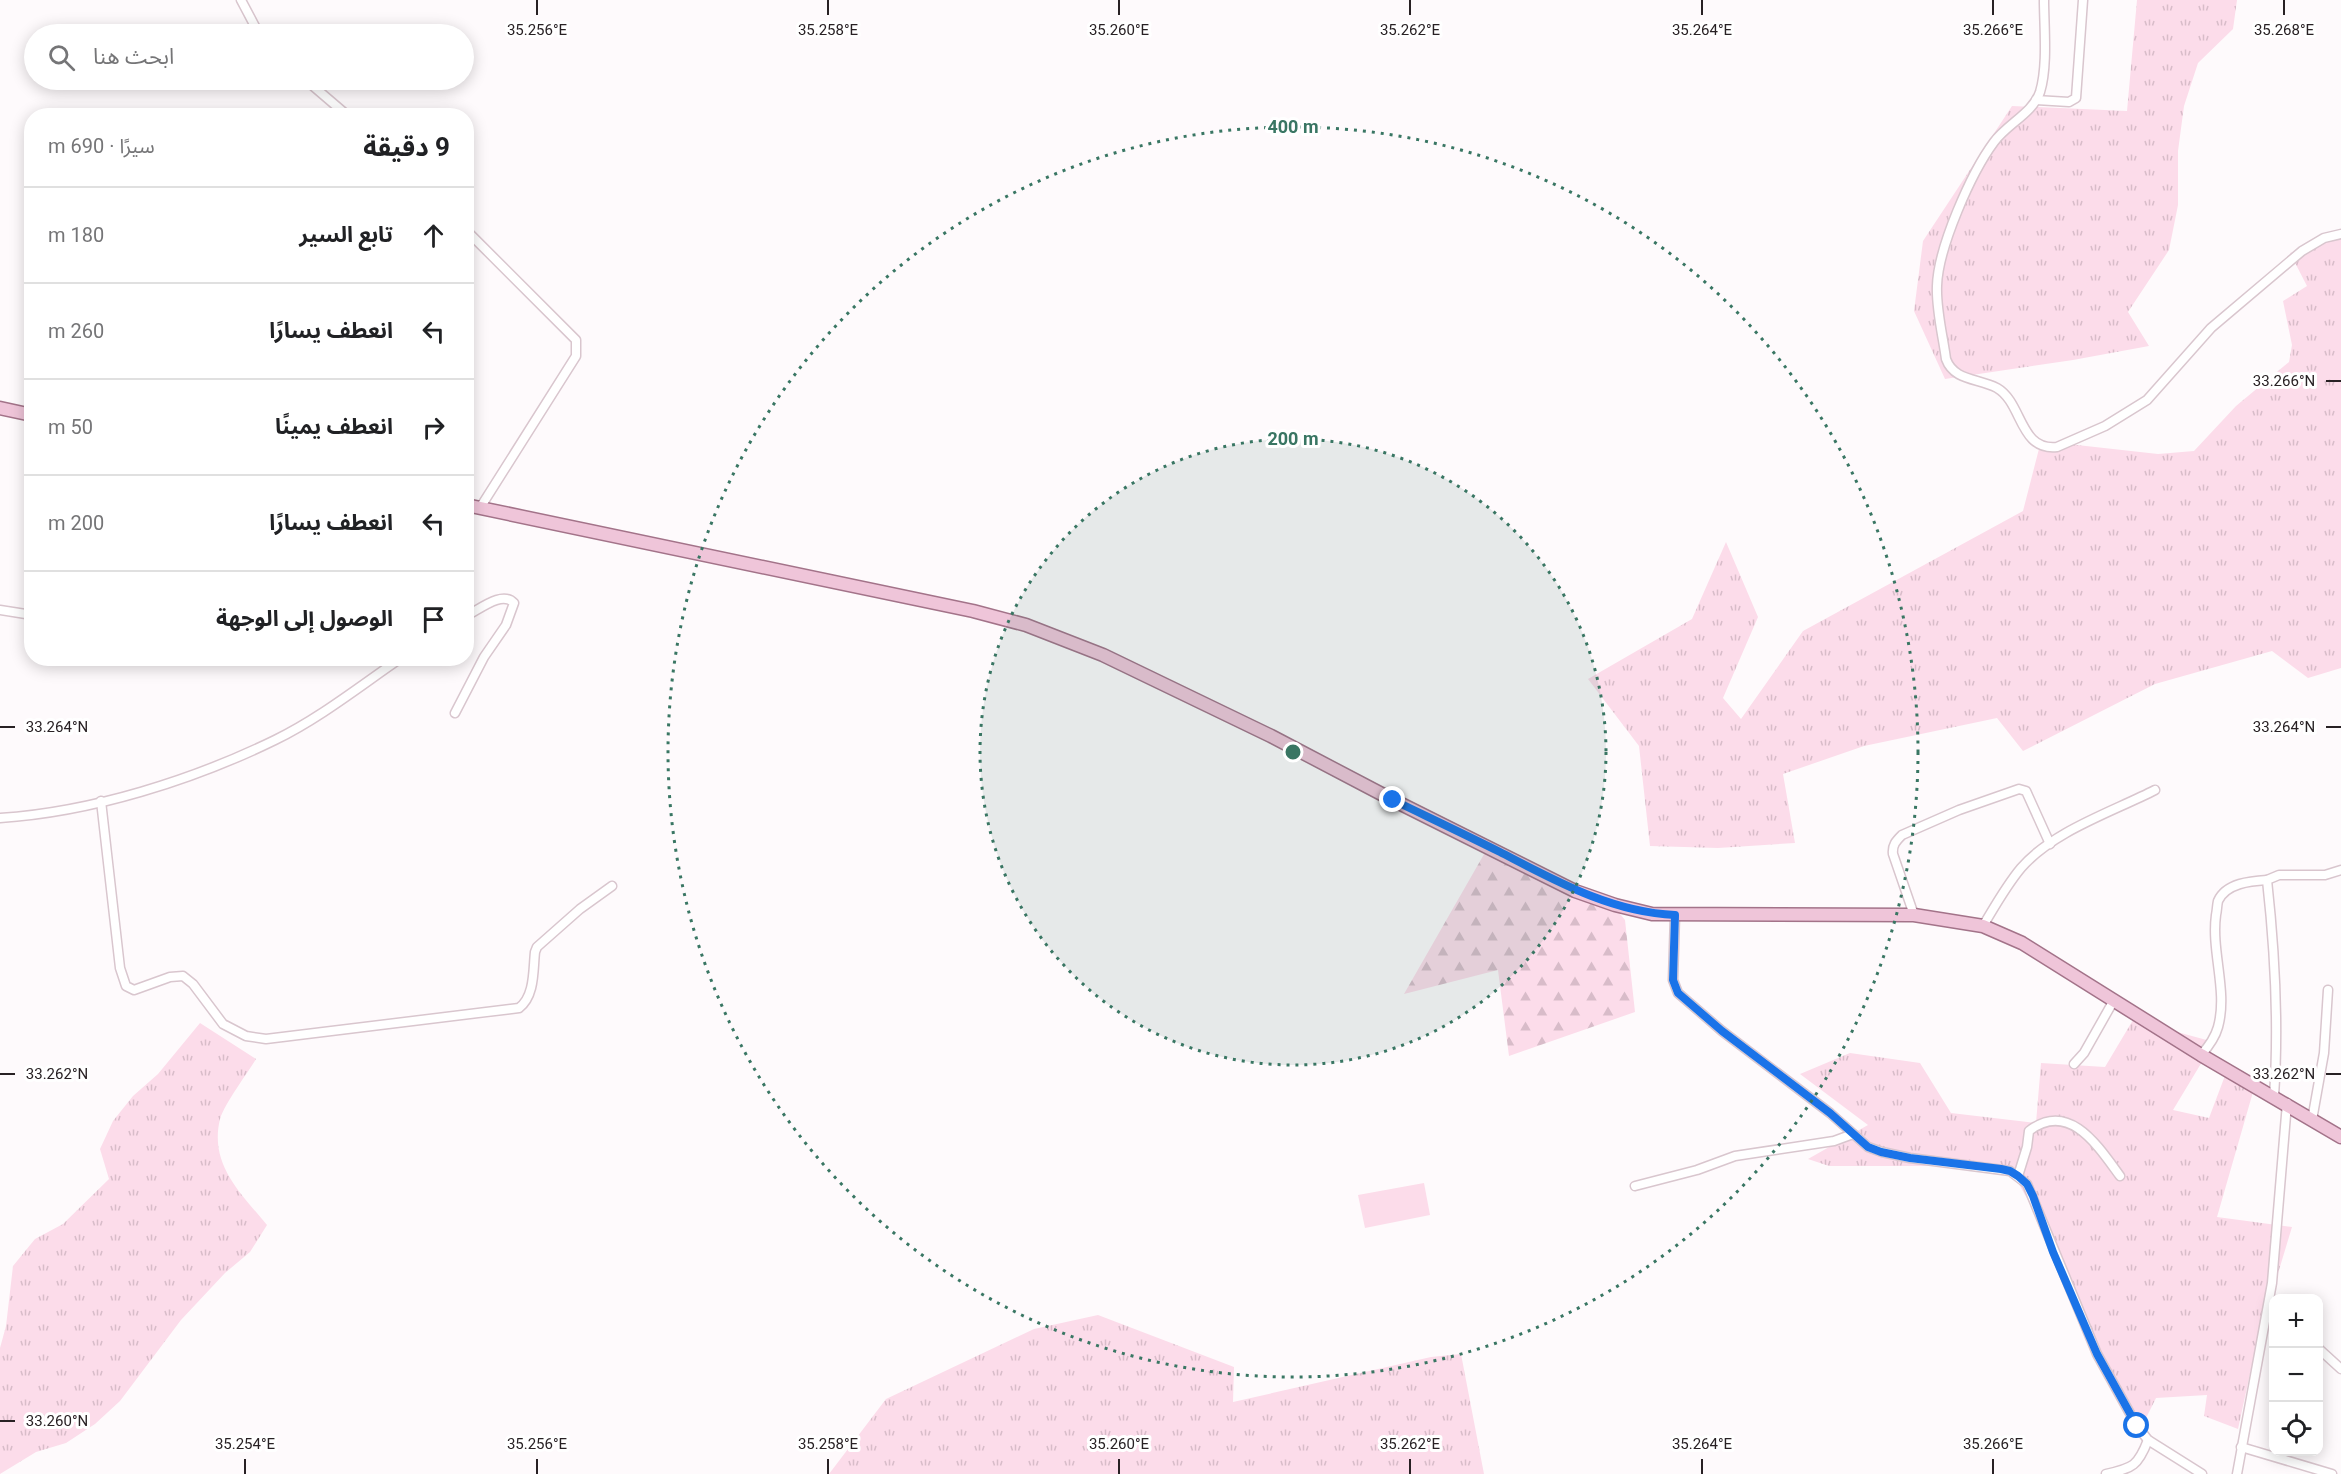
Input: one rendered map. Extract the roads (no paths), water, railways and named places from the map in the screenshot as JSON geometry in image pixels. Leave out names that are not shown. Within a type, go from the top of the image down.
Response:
[{"type":"main road","points":[[0,408],[24,413]]},
{"type":"main road","points":[[474,507],[973,611],[1026,625],[1104,655],[1271,736],[1575,891],[1615,905],[1652,914],[1675,915],[1914,915],[1983,926],[2022,943],[2201,1055],[2287,1103],[2341,1137]]},
{"type":"street","points":[[241,0],[254,24]]},
{"type":"street","points":[[2044,0],[2043,77],[2036,100],[2002,131],[1983,159],[1945,240],[1936,287],[1949,368],[1955,374],[1998,389],[2010,401],[2035,442],[2046,448],[2057,447],[2105,426],[2147,400],[2169,378],[2211,328],[2302,250],[2325,238],[2341,234]]},
{"type":"street","points":[[2036,100],[2069,102],[2076,98],[2083,0]]},
{"type":"street","points":[[317,90],[336,108]]},
{"type":"street","points":[[474,238],[576,340],[576,356],[480,508]]},
{"type":"street","points":[[455,714],[484,657],[506,625],[514,603],[510,599],[503,598],[474,612]]},
{"type":"street","points":[[0,610],[24,614]]},
{"type":"street","points":[[0,818],[58,811],[101,801],[160,785],[220,764],[276,739],[331,706],[389,666]]},
{"type":"street","points":[[1914,915],[1893,854],[1893,848],[1902,835],[1959,810],[2019,789],[2026,792],[2029,797],[2050,844]]},
{"type":"street","points":[[1983,926],[2022,867],[2050,844],[2100,816],[2155,790]]},
{"type":"street","points":[[101,801],[120,968],[126,987],[130,990],[138,990],[170,977],[183,976],[193,984],[223,1024],[237,1032],[257,1038],[288,1037],[519,1008],[525,1002],[531,986],[537,948],[580,909],[612,886]]},
{"type":"street","points":[[2201,1055],[2212,1041],[2219,1026],[2220,995],[2215,925],[2218,901],[2226,891],[2250,881],[2267,880],[2279,874],[2325,874],[2341,870]]},
{"type":"street","points":[[2267,880],[2276,980],[2277,1051],[2274,1096]]},
{"type":"street","points":[[1675,915],[1673,980],[1678,993],[1730,1038],[1830,1113],[1868,1147],[1881,1152],[1950,1164],[2010,1171],[2027,1184],[2053,1252],[2097,1354],[2137,1426],[2148,1440],[2202,1474]]},
{"type":"street","points":[[2312,1120],[2325,1053],[2328,990]]},
{"type":"street","points":[[2074,1064],[2084,1053],[2114,1000]]},
{"type":"street","points":[[2272,1294],[2287,1103]]},
{"type":"street","points":[[2018,1176],[2027,1147],[2029,1131],[2040,1123],[2058,1119],[2074,1125],[2084,1133],[2103,1152],[2120,1176]]},
{"type":"street","points":[[1635,1186],[1697,1170],[1736,1156],[1834,1141],[1853,1134]]},
{"type":"street","points":[[2237,1474],[2269,1315]]},
{"type":"street","points":[[2323,1352],[2341,1369]]},
{"type":"street","points":[[2106,1474],[2129,1469],[2137,1462],[2148,1440]]},
{"type":"street","points":[[2241,1447],[2332,1474]]}]
